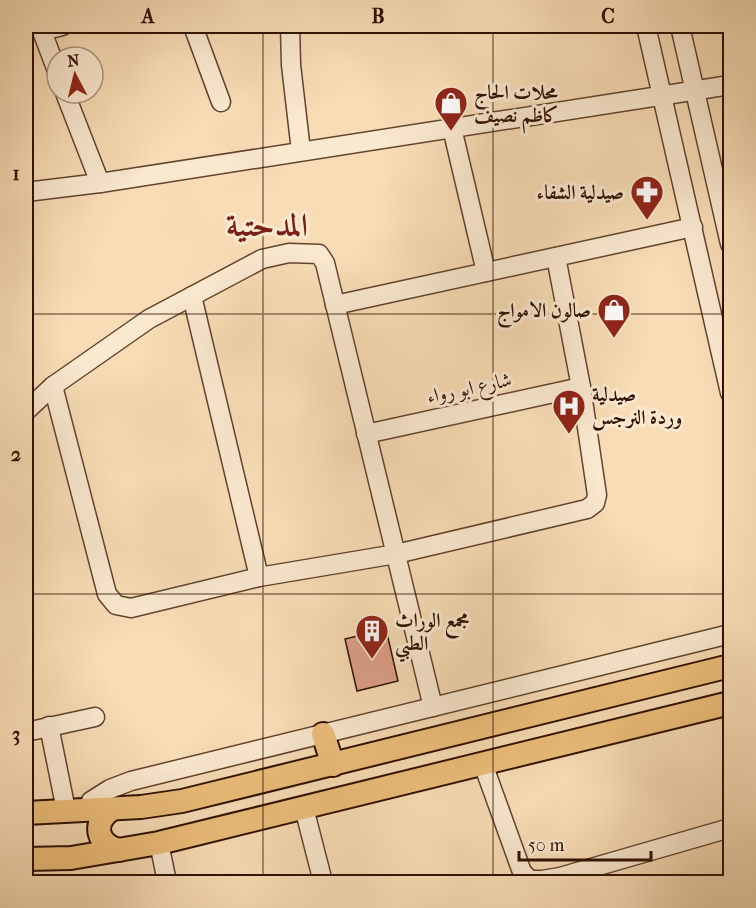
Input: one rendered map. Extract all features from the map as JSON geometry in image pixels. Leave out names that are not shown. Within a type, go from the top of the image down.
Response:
[{"type":"main road","points":[[26,813],[141,807],[182,801],[730,666]]},
{"type":"main road","points":[[26,860],[80,857],[159,843],[730,703]]},
{"type":"main road","points":[[323,734],[333,765]]},
{"type":"main road","points":[[85,810],[105,813],[100,820],[100,836],[104,843],[119,850]]},
{"type":"main road","points":[[80,857],[88,843],[88,828],[80,815],[85,810]]},
{"type":"street","points":[[47,45],[41,28],[62,26]]},
{"type":"street","points":[[193,26],[221,102]]},
{"type":"street","points":[[290,26],[291,65],[301,150]]},
{"type":"street","points":[[646,26],[730,393]]},
{"type":"street","points":[[680,26],[730,244]]},
{"type":"street","points":[[26,191],[100,183],[730,85]]},
{"type":"street","points":[[70,105],[100,183]]},
{"type":"street","points":[[452,128],[486,272]]},
{"type":"street","points":[[335,306],[693,228]]},
{"type":"street","points":[[26,411],[53,386],[149,319],[262,259],[288,253],[319,254],[325,263],[433,707]]},
{"type":"street","points":[[53,386],[108,594],[116,605],[130,608],[259,577],[396,554],[587,508],[595,503],[597,495],[581,387],[556,257]]},
{"type":"street","points":[[192,296],[259,577]]},
{"type":"street","name":"شارع ابو رواء","points":[[366,434],[581,387]]},
{"type":"street","points":[[85,810],[91,801],[131,780],[730,634]]},
{"type":"street","points":[[26,732],[95,717]]},
{"type":"street","points":[[49,726],[85,810]]},
{"type":"street","points":[[483,764],[522,872],[530,880],[560,877],[730,828]]},
{"type":"street","points":[[304,808],[323,882]]},
{"type":"street","points":[[159,843],[167,882]]},
{"type":"building","name":"مجمع الوراث الطبي","points":[[386,629],[398,681],[357,691],[345,639]]},
{"type":"place","name":"محلات الحاج كاظم نصيف","points":[[451,132]]},
{"type":"place","name":"صيدلية الشفاء","points":[[647,221]]},
{"type":"place","name":"صالون الامواج","points":[[614,339]]},
{"type":"place","name":"صيدلية وردة النرجس","points":[[569,435]]},
{"type":"place","name":"مجمع الوراث الطبي","points":[[372,660]]},
{"type":"district","name":"المدحتية","points":[[267,225]]}]
